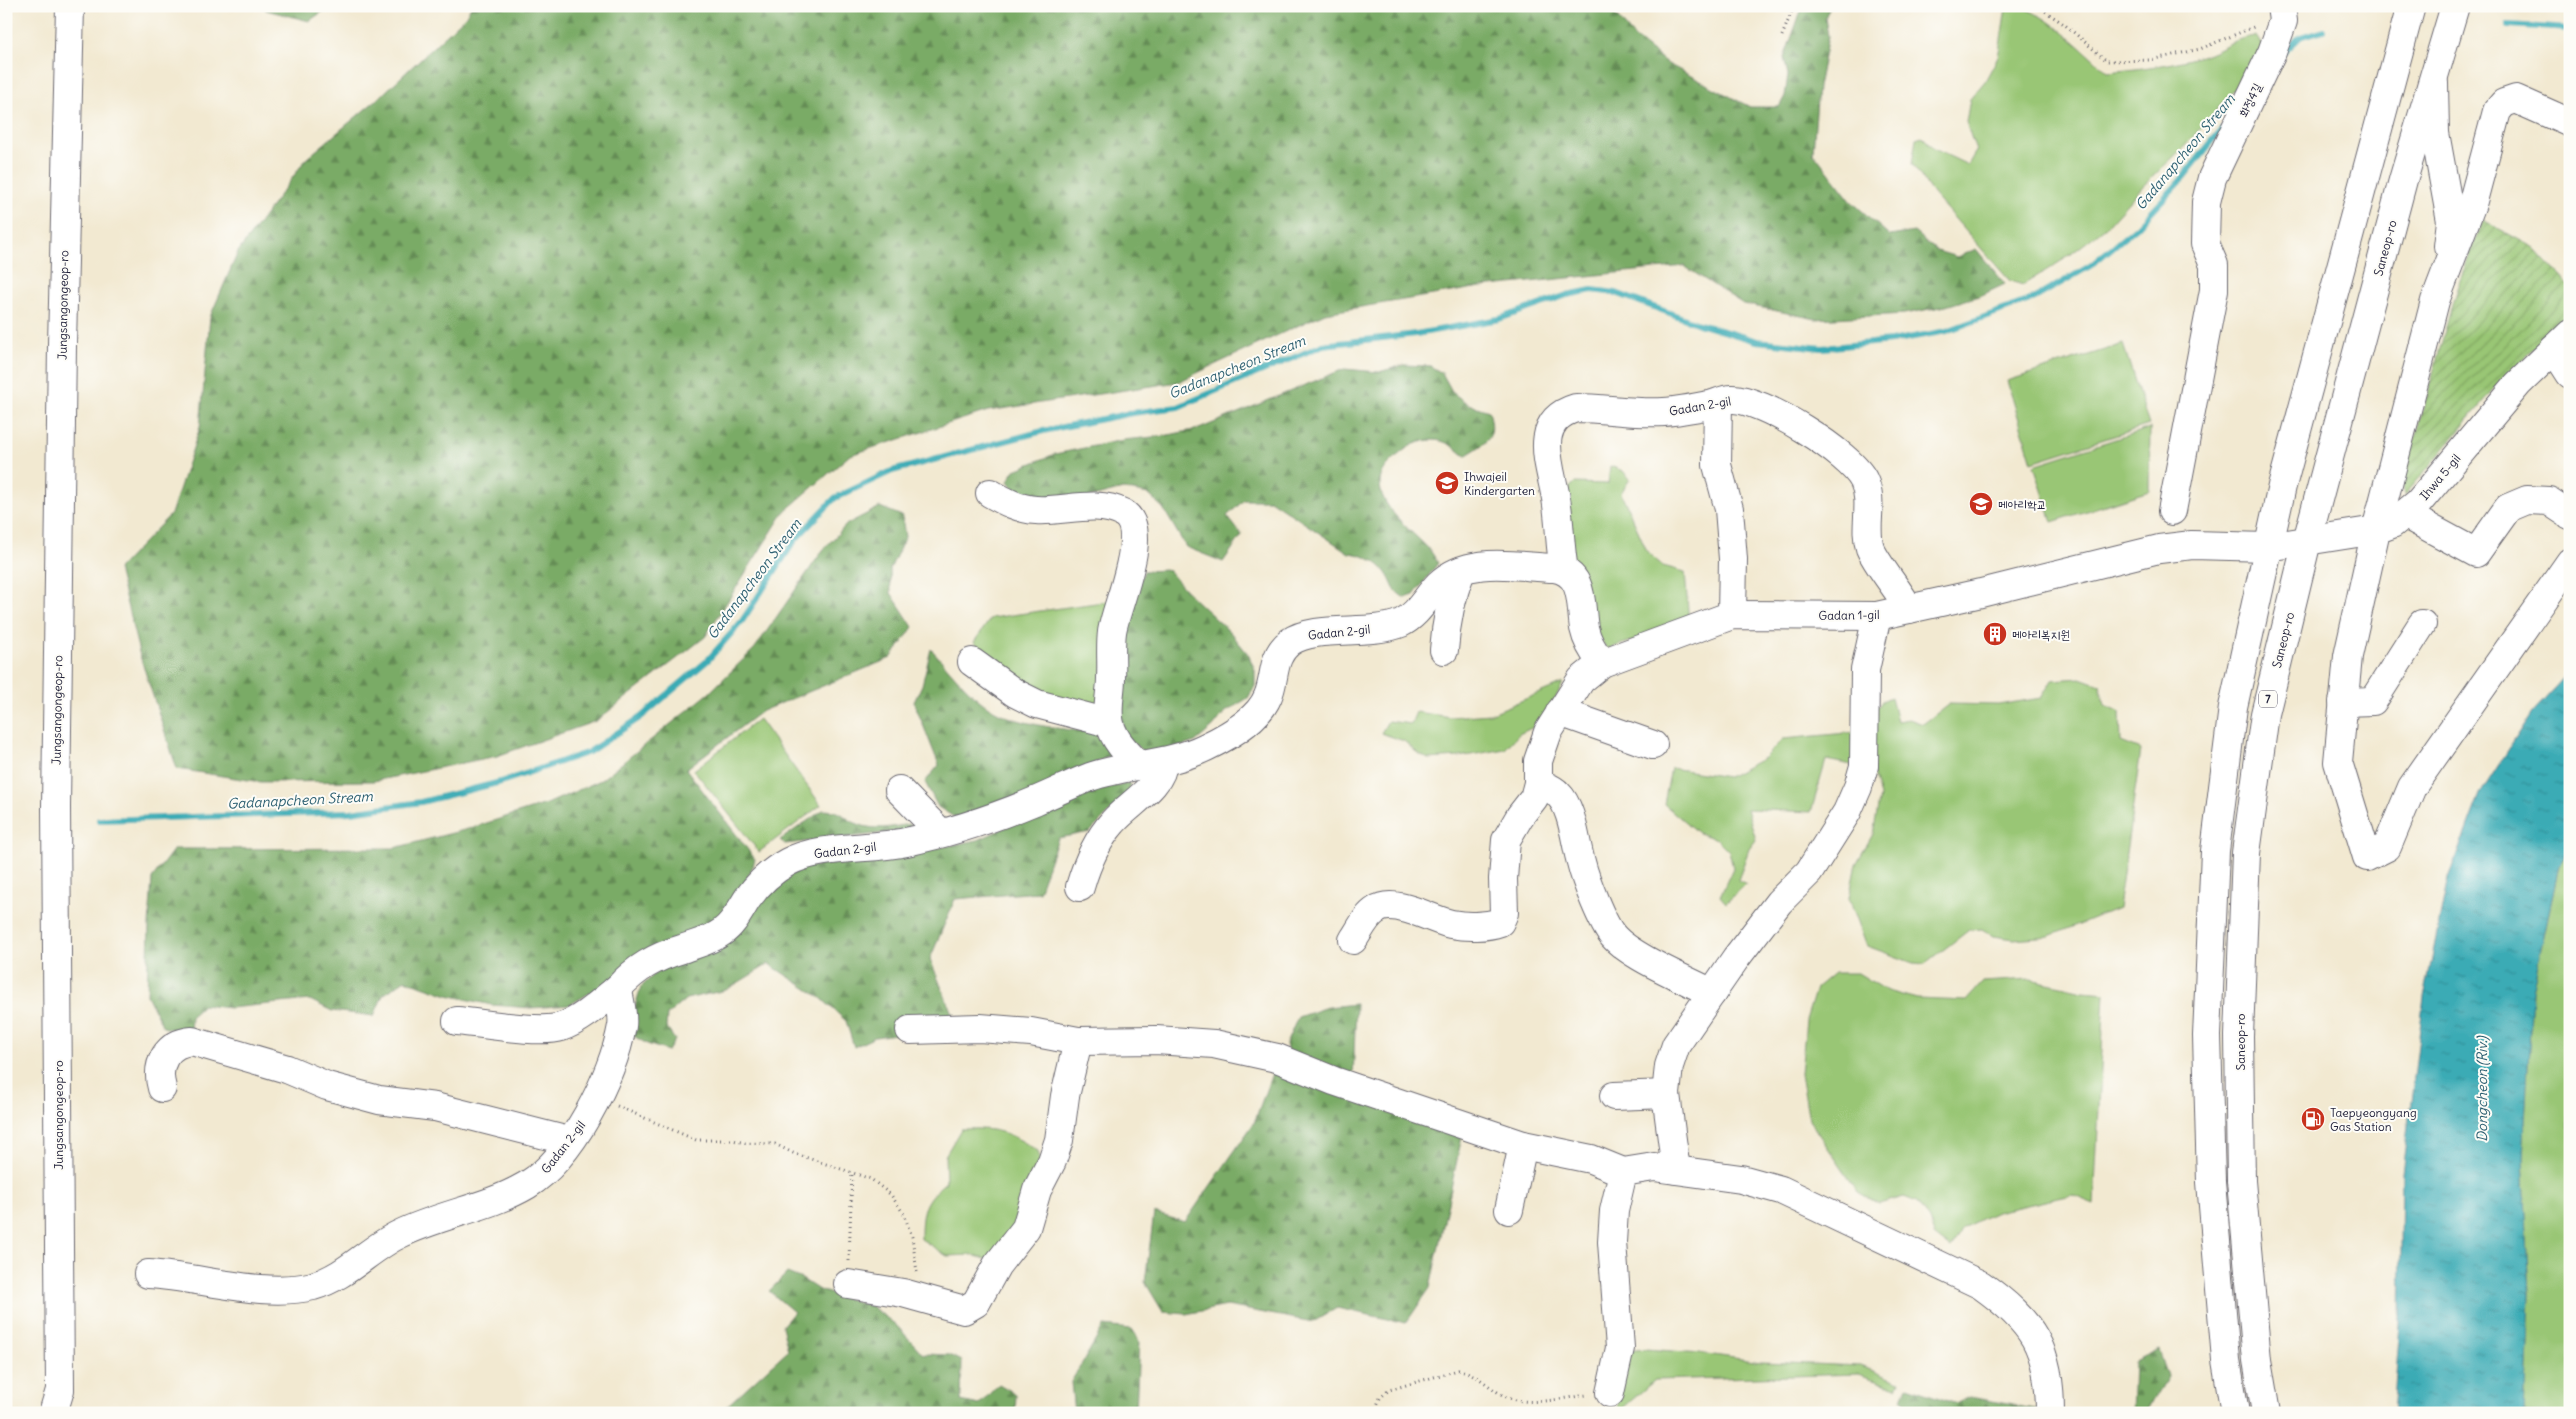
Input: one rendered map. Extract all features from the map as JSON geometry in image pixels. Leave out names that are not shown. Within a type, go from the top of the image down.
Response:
[{"type":"street","name":"Jungsangongeop-ro","points":[[56,1402],[56,807],[62,345],[70,6]]},
{"type":"street","points":[[2235,1413],[2226,1360],[2211,1182],[2207,1036],[2216,851],[2233,707],[2268,547],[2367,163],[2411,6]]},
{"type":"street","name":"Saneop-ro","points":[[2266,1413],[2257,1360],[2241,1181],[2239,1036],[2246,863],[2265,714],[2306,541],[2403,180],[2455,6]]},
{"type":"street","name":"화정4길","points":[[2172,511],[2214,290],[2214,265],[2205,244],[2206,202],[2212,178],[2272,52],[2282,13]]},
{"type":"street","points":[[2435,75],[2435,133],[2451,221],[2435,301],[2376,530],[2348,656],[2343,702],[2338,762],[2366,857],[2387,848],[2412,786],[2570,562]]},
{"type":"street","points":[[2435,301],[2473,200],[2497,111],[2504,103],[2516,99],[2570,123]]},
{"type":"street","points":[[2562,341],[2570,374]]},
{"type":"street","name":"Ihwa 5-gil","points":[[2268,547],[2376,530],[2392,524],[2406,515],[2518,384],[2562,341]]},
{"type":"street","name":"Gadan 2-gil","points":[[148,1274],[181,1276],[237,1287],[313,1286],[332,1279],[363,1256],[401,1234],[506,1196],[543,1174],[569,1141],[598,1098],[618,1044],[623,1023],[618,988],[633,971],[647,963],[723,932],[768,876],[788,862],[828,851],[860,849],[906,842],[942,833],[1034,802],[1090,777],[1183,757],[1206,747],[1253,716],[1269,694],[1274,666],[1280,652],[1289,643],[1303,635],[1378,628],[1401,623],[1411,616],[1440,583],[1461,571],[1485,565],[1564,570],[1557,502],[1546,452],[1548,435],[1555,421],[1563,412],[1576,408],[1662,412],[1730,399],[1752,402],[1765,408],[1829,446],[1853,464],[1864,480],[1869,499],[1868,537],[1871,549],[1909,609]]},
{"type":"street","points":[[1718,402],[1717,465],[1729,509],[1732,615]]},
{"type":"street","points":[[990,493],[1010,504],[1036,510],[1080,507],[1108,508],[1124,514],[1132,524],[1134,542],[1129,571],[1112,632],[1109,722],[1122,748],[1163,770],[1157,781],[1112,822],[1096,845],[1086,866],[1080,887]]},
{"type":"street","points":[[2406,515],[2476,553],[2508,508],[2527,500],[2550,501],[2570,515]]},
{"type":"street","name":"Gadan 1-gil","points":[[1353,940],[1377,909],[1386,906],[1412,910],[1452,924],[1490,925],[1500,922],[1504,913],[1503,880],[1506,840],[1520,816],[1534,798],[1538,783],[1538,760],[1548,732],[1581,680],[1602,664],[1732,615],[1877,616],[2160,549],[2192,545],[2268,547]]},
{"type":"street","points":[[1564,570],[1577,583],[1582,597],[1585,630],[1591,649],[1602,664]]},
{"type":"street","points":[[1444,650],[1446,622],[1452,595],[1461,571]]},
{"type":"street","points":[[1676,1170],[1666,1094],[1669,1066],[1676,1045],[1779,902],[1815,864],[1858,788],[1864,766],[1865,670],[1877,616]]},
{"type":"street","points":[[2343,702],[2373,702],[2422,624]]},
{"type":"street","points":[[972,662],[1015,693],[1037,704],[1109,722]]},
{"type":"street","points":[[1560,712],[1653,745]]},
{"type":"street","points":[[1538,783],[1559,794],[1565,805],[1573,826],[1581,864],[1604,920],[1613,936],[1646,958],[1712,993]]},
{"type":"street","points":[[899,790],[942,833]]},
{"type":"street","points":[[457,1021],[528,1029],[560,1028],[592,1010],[618,988]]},
{"type":"street","points":[[910,1030],[980,1028],[1031,1032],[1078,1041],[1156,1040],[1214,1044],[1276,1058],[1334,1081],[1523,1145],[1591,1159],[1623,1172],[1654,1167],[1740,1179],[1781,1190],[1981,1285],[2010,1305],[2030,1329],[2044,1357],[2050,1386],[2050,1413]]},
{"type":"street","points":[[162,1088],[160,1079],[161,1068],[171,1047],[182,1042],[192,1041],[287,1069],[327,1086],[379,1100],[436,1107],[569,1141]]},
{"type":"street","points":[[848,1284],[903,1293],[964,1310],[976,1303],[997,1265],[1020,1239],[1026,1228],[1038,1190],[1052,1161],[1059,1140],[1065,1096],[1078,1041]]},
{"type":"street","points":[[1614,1096],[1666,1094]]},
{"type":"street","points":[[1509,1210],[1523,1145]]},
{"type":"street","points":[[1610,1394],[1620,1348],[1612,1242],[1614,1211],[1623,1172]]},
{"type":"path","points":[[1782,36],[1794,6]]},
{"type":"path","points":[[2037,6],[2064,24],[2107,61],[2150,60],[2200,49],[2244,30],[2267,23],[2282,13]]},
{"type":"path","points":[[598,1098],[696,1140],[733,1140],[745,1143],[775,1144],[794,1153],[852,1171],[871,1179],[890,1195],[904,1214],[912,1236],[918,1298]]},
{"type":"path","points":[[848,1284],[852,1171]]},
{"type":"path","points":[[1374,1413],[1380,1398],[1389,1390],[1458,1370],[1468,1371],[1489,1388],[1510,1398],[1527,1401],[1610,1394]]},
{"type":"green space","points":[[265,6],[331,6],[309,21],[266,10]]},
{"type":"green space","points":[[471,6],[1608,6],[1634,37],[1668,64],[1750,107],[1779,107],[1785,96],[1788,75],[1784,58],[1801,11],[1804,6],[1830,6],[1825,18],[1828,36],[1818,87],[1813,152],[1851,201],[1890,236],[1914,232],[1937,251],[1957,257],[1976,249],[2005,284],[1982,295],[1946,306],[1904,314],[1816,319],[1743,304],[1684,266],[1481,287],[1325,313],[1178,382],[988,411],[850,455],[784,512],[705,637],[596,721],[497,756],[374,781],[261,782],[177,769],[140,656],[118,569],[171,514],[200,427],[210,317],[238,252],[306,159],[382,95],[466,16]]},
{"type":"green space","points":[[2011,6],[2023,8],[2049,22],[2075,42],[2108,72],[2190,59],[2249,37],[2256,36],[2263,47],[2255,66],[2184,147],[2143,186],[2106,227],[2066,258],[2023,285],[2010,281],[1933,194],[1912,164],[1916,138],[1922,136],[1934,149],[1968,165],[1976,151],[1966,122],[1970,99],[1985,81],[1998,57],[2006,8]]},
{"type":"green space","points":[[2483,220],[2534,248],[2570,287],[2570,317],[2506,375],[2405,495],[2402,484],[2456,291]]},
{"type":"green space","points":[[2123,344],[2149,425],[2032,462],[2007,381]]},
{"type":"green space","points":[[1404,365],[1430,366],[1442,373],[1453,393],[1468,404],[1489,411],[1492,428],[1488,439],[1465,456],[1454,447],[1443,442],[1437,440],[1424,441],[1404,451],[1383,472],[1380,484],[1389,508],[1429,549],[1438,563],[1414,595],[1405,598],[1395,590],[1383,569],[1374,562],[1359,555],[1349,553],[1270,500],[1244,500],[1227,516],[1242,535],[1223,562],[1186,547],[1163,508],[1148,494],[1123,489],[1085,499],[1026,497],[1016,492],[1008,481],[1015,470],[1055,454],[1123,440],[1163,436],[1199,429],[1344,369],[1379,372]]},
{"type":"green space","points":[[2150,428],[2149,491],[2052,522],[2034,465]]},
{"type":"green space","points":[[1610,466],[1623,471],[1630,479],[1621,493],[1648,553],[1663,566],[1685,572],[1689,623],[1607,649],[1588,614],[1582,595],[1563,495],[1574,483],[1608,484]]},
{"type":"green space","points":[[880,507],[902,516],[905,537],[890,569],[891,593],[913,627],[891,658],[762,711],[686,769],[755,859],[746,880],[725,915],[569,1005],[531,1008],[491,1005],[448,995],[405,980],[383,995],[374,1016],[332,1011],[310,1000],[230,1008],[203,1005],[191,1016],[190,1034],[163,1027],[147,995],[149,925],[152,878],[174,849],[394,848],[468,829],[549,803],[601,780],[708,694],[755,648],[823,550],[847,524]]},
{"type":"green space","points":[[1168,570],[1190,595],[1230,632],[1248,654],[1255,670],[1255,686],[1248,698],[1224,713],[1213,727],[1195,742],[1156,754],[1141,750],[1126,736],[1118,710],[1125,618],[1144,571]]},
{"type":"green space","points":[[1110,601],[1098,708],[1057,700],[995,668],[974,642],[991,618]]},
{"type":"green space","points":[[931,649],[971,693],[999,713],[1033,724],[1094,732],[1112,755],[1030,793],[959,820],[938,807],[925,782],[939,765],[914,702],[922,685]]},
{"type":"green space","points":[[2081,678],[2100,685],[2105,705],[2120,712],[2121,742],[2141,750],[2118,908],[2050,936],[2014,939],[1993,936],[1982,929],[1969,930],[1925,964],[1913,963],[1867,946],[1849,898],[1856,864],[1873,834],[1880,796],[1868,755],[1876,710],[1882,701],[1891,697],[1897,721],[1909,719],[1923,724],[1949,704],[1998,705],[2041,698],[2052,680]]},
{"type":"green space","points":[[1563,683],[1544,722],[1519,734],[1505,749],[1459,757],[1428,759],[1404,741],[1381,733],[1388,721],[1411,724],[1416,712],[1450,717],[1490,714]]},
{"type":"green space","points":[[759,719],[821,805],[759,852],[694,770]]},
{"type":"green space","points":[[1857,732],[1857,766],[1826,760],[1811,812],[1747,809],[1756,840],[1749,849],[1738,880],[1746,884],[1726,903],[1720,896],[1733,868],[1729,851],[1717,839],[1698,833],[1664,804],[1671,768],[1728,777],[1764,758],[1783,739]]},
{"type":"green space","points":[[1129,783],[1130,792],[1090,832],[1058,838],[1039,892],[955,899],[930,959],[953,1016],[903,1020],[896,1034],[875,1037],[854,1047],[846,1021],[821,998],[769,964],[726,990],[686,999],[667,1015],[666,1027],[675,1040],[668,1051],[647,1044],[632,1035],[632,1016],[641,987],[665,964],[799,868],[907,854],[978,840],[1079,794]]},
{"type":"green space","points":[[823,810],[840,813],[864,826],[884,828],[909,824],[912,830],[785,844],[780,840]]},
{"type":"green space","points":[[2570,846],[2570,1413],[2525,1413],[2530,1295],[2523,1158],[2532,991],[2559,866]]},
{"type":"green space","points":[[1834,973],[1858,973],[1887,991],[1917,999],[1966,1001],[1983,982],[2030,979],[2083,991],[2105,993],[2094,1204],[2072,1195],[1996,1212],[1962,1228],[1951,1248],[1934,1235],[1929,1220],[1917,1202],[1904,1197],[1879,1204],[1858,1192],[1809,1120],[1801,1074],[1806,1020],[1816,988]]},
{"type":"green space","points":[[1356,1004],[1353,1080],[1288,1054],[1286,1044],[1298,1017],[1327,1007]]},
{"type":"green space","points":[[1274,1068],[1462,1136],[1430,1288],[1406,1323],[1337,1308],[1313,1322],[1227,1306],[1186,1314],[1163,1312],[1145,1282],[1154,1213],[1185,1222],[1254,1123]]},
{"type":"green space","points":[[961,1129],[993,1130],[1010,1135],[1038,1151],[1042,1166],[1019,1222],[989,1260],[972,1255],[947,1256],[921,1239],[925,1207],[932,1195],[946,1182],[945,1156]]},
{"type":"green space","points":[[787,1273],[802,1279],[819,1290],[871,1306],[896,1325],[923,1354],[950,1355],[962,1361],[961,1401],[979,1405],[999,1384],[1016,1394],[1015,1413],[719,1413],[788,1350],[782,1326],[794,1312],[769,1291]]},
{"type":"green space","points":[[1104,1326],[1131,1329],[1139,1341],[1136,1413],[1074,1413],[1071,1382]]},
{"type":"green space","points":[[1645,1349],[1700,1353],[1761,1362],[1861,1366],[1900,1382],[1897,1387],[1858,1374],[1655,1380],[1617,1413],[1620,1380],[1627,1351]]},
{"type":"green space","points":[[2159,1350],[2168,1377],[2146,1413],[2132,1413],[2134,1362]]},
{"type":"green space","points":[[1907,1386],[1957,1403],[1969,1397],[2035,1409],[2035,1413],[1913,1413],[1902,1398]]},
{"type":"water","name":"Dongcheon (Riv.)","points":[[2570,672],[2570,846],[2559,866],[2532,991],[2523,1158],[2530,1295],[2525,1413],[2393,1413],[2400,1323],[2402,1173],[2424,997],[2448,878],[2480,794],[2532,713]]},
{"type":"waterway","name":"Gadanapcheon Stream","points":[[2508,25],[2570,29]]},
{"type":"waterway","name":"Gadanapcheon Stream","points":[[2283,53],[2300,37],[2323,30]]},
{"type":"waterway","name":"Gadanapcheon Stream","points":[[99,820],[351,812],[421,802],[501,782],[589,752],[641,717],[707,661],[742,621],[795,540],[835,498],[892,471],[1043,431],[1132,413],[1178,407],[1323,345],[1416,334],[1499,319],[1567,295],[1592,290],[1616,293],[1699,324],[1757,341],[1822,348],[1891,341],[1947,331],[2035,298],[2090,266],[2137,227],[2181,180],[2222,129]]},
{"type":"place","name":"Ihwajeil Kindergarten","points":[[1447,483]]},
{"type":"place","name":"메아리학교","points":[[1981,504]]},
{"type":"place","name":"메아리복지원","points":[[1995,634]]},
{"type":"place","name":"Taepyeongyang Gas Station","points":[[2313,1119]]}]
